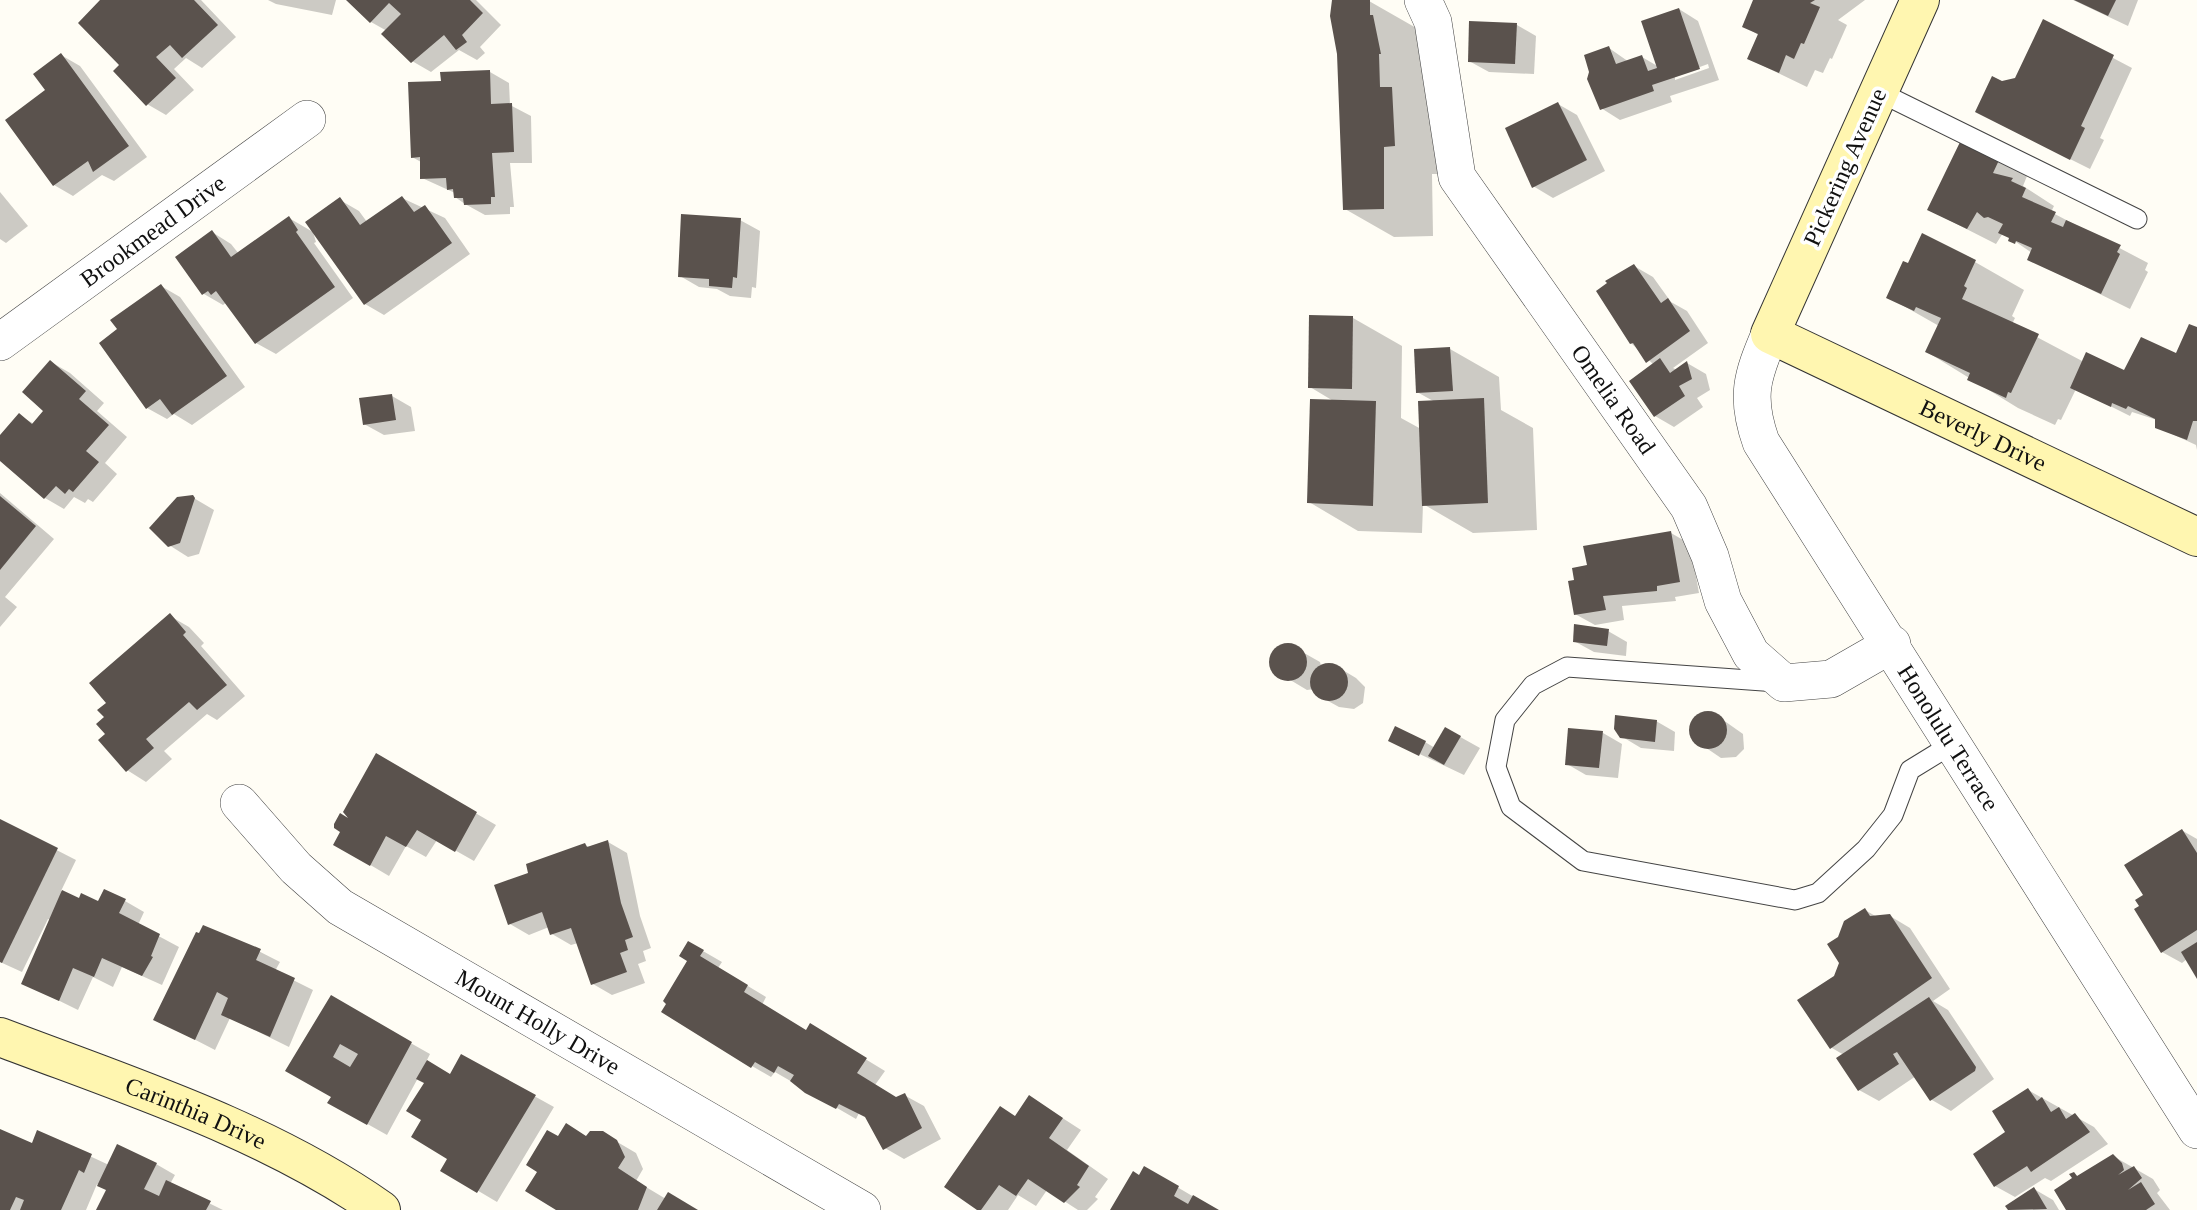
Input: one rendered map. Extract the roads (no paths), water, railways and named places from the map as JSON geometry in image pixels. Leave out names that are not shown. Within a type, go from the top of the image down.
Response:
[{"type":"street","name":"Omelia Road","points":[[1423,0],[1433,22],[1457,177],[1689,507],[1728,612],[1751,654],[1784,682]]},
{"type":"street","name":"Pickering Avenue","points":[[1770,334],[1920,0]]},
{"type":"street","name":"Brookmead Drive","points":[[0,342],[307,119]]},
{"type":"street","name":"Beverly Drive","points":[[1770,334],[2197,537]]},
{"type":"street","name":"Honolulu Terrace","points":[[1770,334],[1753,374],[1751,391],[1755,424],[1761,442],[1892,644],[2197,1130]]},
{"type":"street","points":[[1784,682],[1831,679],[1892,644]]},
{"type":"street","name":"Mount Holly Drive","points":[[239,803],[296,868],[340,907],[862,1210]]},
{"type":"street","name":"Carinthia Drive","points":[[0,1037],[153,1095],[262,1142],[341,1182],[381,1210]]},
{"type":"lane","points":[[1879,92],[2137,219]]},
{"type":"lane","points":[[1784,682],[1567,667],[1533,685],[1505,720],[1496,767],[1511,807],[1583,861],[1795,900],[1818,893],[1866,849],[1893,815],[1910,770],[1954,743]]}]
